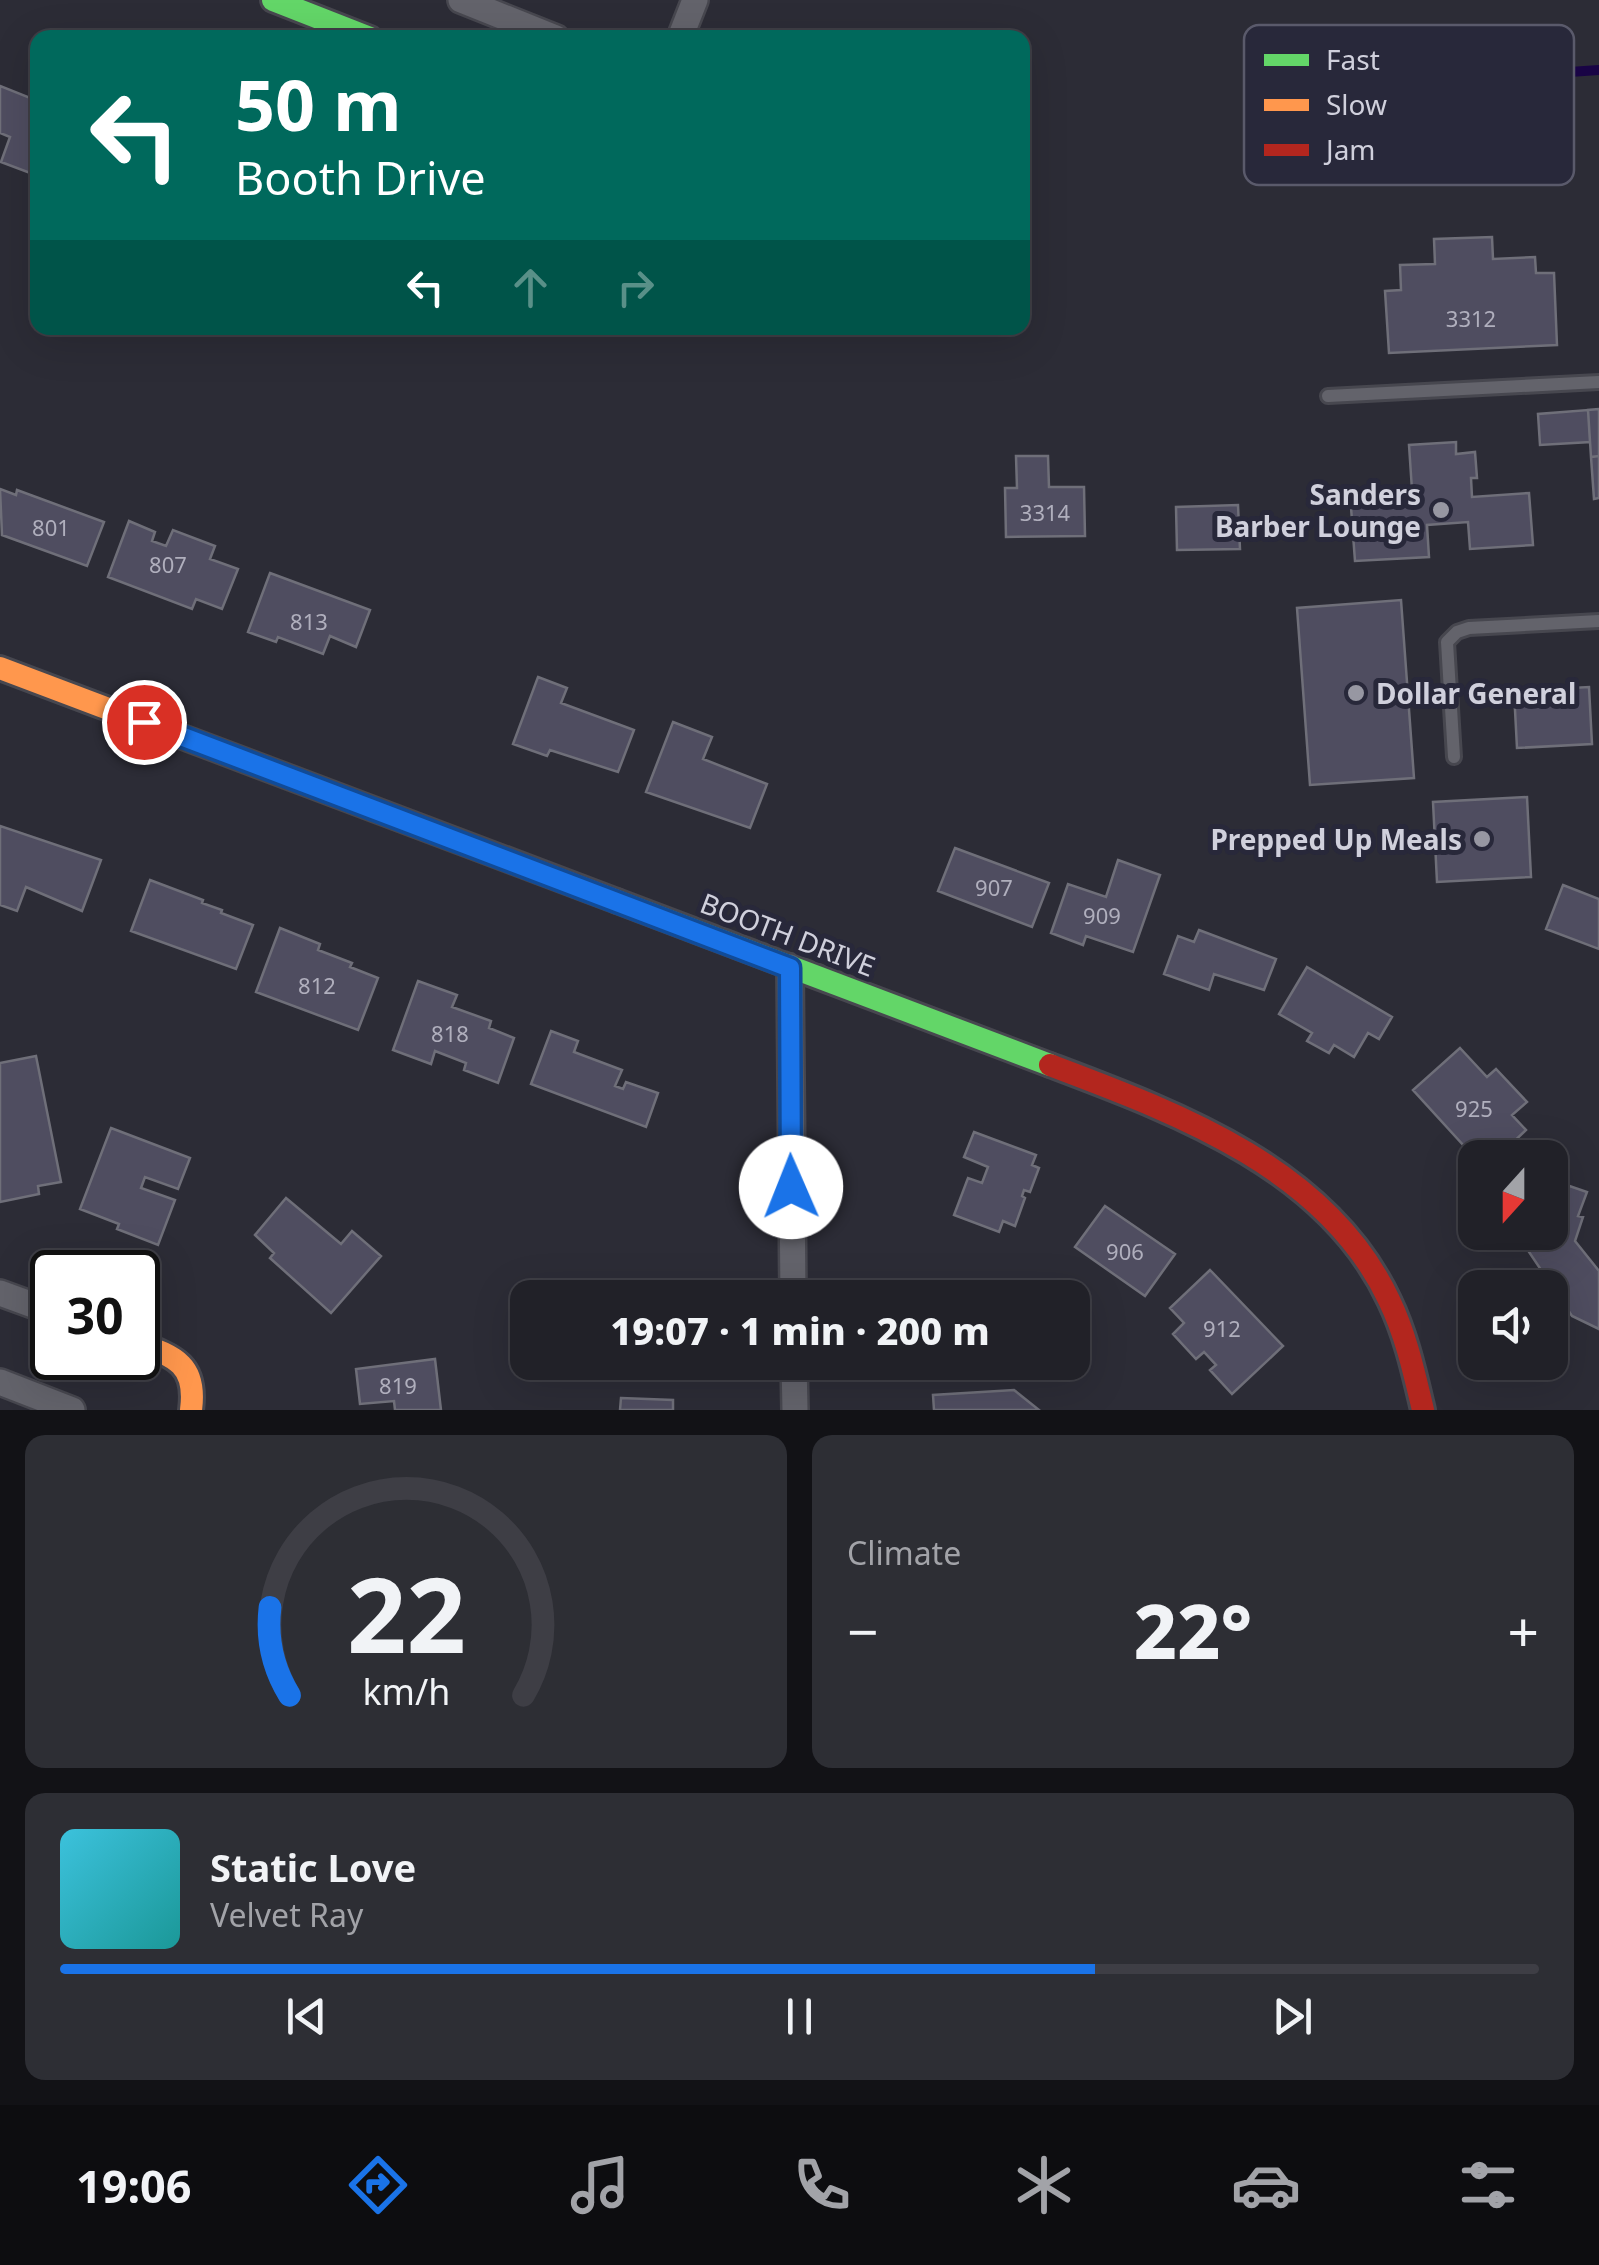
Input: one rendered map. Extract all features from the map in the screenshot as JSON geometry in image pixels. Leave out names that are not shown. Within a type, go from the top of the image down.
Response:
[{"type":"street","points":[[273,0],[350,30]]},
{"type":"street","points":[[461,0],[536,30]]},
{"type":"street","points":[[683,30],[695,0]]},
{"type":"street","name":"BOOTH DRIVE","points":[[0,668],[1152,1103],[1227,1138],[1276,1169],[1318,1203],[1343,1229],[1374,1272],[1406,1339],[1422,1410]]},
{"type":"street","points":[[790,968],[793,1280]]},
{"type":"street","points":[[0,1293],[30,1304]]},
{"type":"street","points":[[160,1352],[178,1360],[191,1374],[192,1410]]},
{"type":"street","points":[[794,1380],[795,1410]]},
{"type":"street","points":[[0,1382],[72,1410]]},
{"type":"lane","points":[[1328,396],[1599,382]]},
{"type":"lane","points":[[1454,756],[1447,642],[1456,632],[1599,621]]},
{"type":"building","points":[[0,86],[30,98],[30,173],[1,162],[10,137],[0,133]]},
{"type":"building","points":[[1492,237],[1493,259],[1535,257],[1536,273],[1554,273],[1557,345],[1389,353],[1385,291],[1401,290],[1400,265],[1435,264],[1434,239]]},
{"type":"building","points":[[1599,409],[1599,456],[1591,457],[1588,410]]},
{"type":"building","points":[[1588,410],[1590,442],[1540,445],[1538,414]]},
{"type":"building","name":"Sanders Barber Lounge","points":[[1456,442],[1456,454],[1475,452],[1477,478],[1471,478],[1472,497],[1529,493],[1533,545],[1470,549],[1468,522],[1427,525],[1429,557],[1355,561],[1350,494],[1412,490],[1409,445]]},
{"type":"building","points":[[1016,456],[1048,456],[1049,487],[1084,487],[1085,536],[1006,537],[1005,488],[1017,488]]},
{"type":"building","points":[[1599,456],[1599,498],[1594,499],[1591,457]]},
{"type":"building","points":[[0,489],[16,495],[17,490],[104,522],[87,566],[2,535]]},
{"type":"building","points":[[1238,505],[1240,549],[1177,550],[1176,507]]},
{"type":"building","points":[[129,521],[155,532],[152,541],[166,546],[173,530],[215,546],[210,559],[238,569],[222,609],[196,599],[192,609],[108,577]]},
{"type":"building","points":[[270,573],[370,610],[356,647],[330,636],[323,654],[278,637],[276,642],[248,632]]},
{"type":"building","name":"Dollar General","points":[[1401,600],[1414,778],[1310,785],[1297,608]]},
{"type":"building","points":[[538,677],[567,688],[561,703],[634,730],[618,772],[550,750],[547,756],[513,744]]},
{"type":"building","points":[[1589,687],[1592,744],[1517,748],[1514,691]]},
{"type":"building","points":[[673,722],[712,737],[703,759],[767,784],[750,828],[646,792]]},
{"type":"building","name":"Prepped Up Meals","points":[[1527,797],[1531,877],[1437,882],[1433,802]]},
{"type":"building","points":[[0,826],[101,860],[82,911],[26,887],[17,911],[0,905]]},
{"type":"building","points":[[955,848],[1049,883],[1032,927],[938,891]]},
{"type":"building","points":[[1118,860],[1160,875],[1133,952],[1086,936],[1083,945],[1051,933],[1068,884],[1106,897]]},
{"type":"building","points":[[150,880],[253,925],[236,969],[131,931]]},
{"type":"building","points":[[1563,885],[1599,899],[1599,949],[1546,929]]},
{"type":"building","points":[[280,928],[320,944],[318,950],[378,978],[358,1030],[256,992]]},
{"type":"building","points":[[1199,930],[1276,959],[1264,990],[1214,974],[1209,990],[1164,974],[1178,936],[1194,942]]},
{"type":"building","points":[[1307,967],[1392,1017],[1379,1039],[1368,1033],[1354,1057],[1334,1045],[1329,1053],[1307,1041],[1312,1033],[1279,1014]]},
{"type":"building","points":[[418,981],[457,995],[452,1007],[491,1021],[489,1028],[514,1038],[498,1083],[464,1070],[466,1063],[435,1051],[431,1064],[393,1050]]},
{"type":"building","points":[[551,1031],[578,1041],[574,1052],[622,1070],[615,1086],[623,1089],[626,1082],[658,1093],[646,1127],[531,1084]]},
{"type":"building","points":[[1460,1048],[1487,1077],[1496,1069],[1527,1102],[1512,1115],[1526,1130],[1516,1140],[1459,1140],[1413,1090]]},
{"type":"building","points":[[36,1056],[61,1182],[38,1186],[39,1194],[0,1202],[0,1063]]},
{"type":"building","points":[[111,1128],[190,1158],[178,1189],[145,1177],[141,1188],[175,1200],[158,1245],[80,1209]]},
{"type":"building","points":[[974,1132],[1036,1155],[1032,1165],[1039,1168],[1030,1192],[1024,1190],[1015,1226],[1003,1221],[999,1232],[954,1215],[968,1178],[982,1183],[988,1167],[964,1157]]},
{"type":"building","points":[[1568,1185],[1587,1192],[1578,1216],[1583,1217],[1575,1241],[1599,1271],[1599,1329],[1568,1310],[1568,1270],[1541,1270],[1528,1250],[1568,1250]]},
{"type":"building","points":[[286,1198],[341,1244],[352,1231],[381,1256],[331,1313],[270,1258],[274,1253],[255,1235]]},
{"type":"building","points":[[1105,1206],[1175,1254],[1145,1296],[1075,1247]]},
{"type":"building","points":[[1210,1270],[1283,1346],[1232,1394],[1210,1370],[1216,1365],[1204,1352],[1196,1359],[1173,1334],[1184,1323],[1170,1308]]},
{"type":"building","points":[[435,1359],[441,1410],[395,1410],[394,1401],[360,1404],[356,1369]]},
{"type":"building","points":[[1014,1390],[1039,1410],[934,1410],[933,1395]]},
{"type":"building","points":[[621,1398],[673,1400],[673,1410],[620,1410]]},
{"type":"waterway","points":[[1574,72],[1599,70]]},
{"type":"traffic: fast","points":[[273,0],[350,30]]},
{"type":"traffic: fast","points":[[617,901],[1050,1065]]},
{"type":"traffic: slow","points":[[0,668],[617,901]]},
{"type":"traffic: slow","points":[[160,1352],[173,1358],[187,1373],[191,1410]]},
{"type":"traffic: jam","points":[[1050,1065],[1148,1103],[1244,1151],[1288,1180],[1328,1214],[1362,1254],[1389,1300],[1405,1340],[1423,1410]]},
{"type":"place","name":"Sanders Barber Lounge","points":[[1441,510]]},
{"type":"place","name":"Dollar General","points":[[1356,693]]},
{"type":"place","name":"Prepped Up Meals","points":[[1482,839]]},
{"type":"route","points":[[144,722],[790,968],[791,1187]]}]
